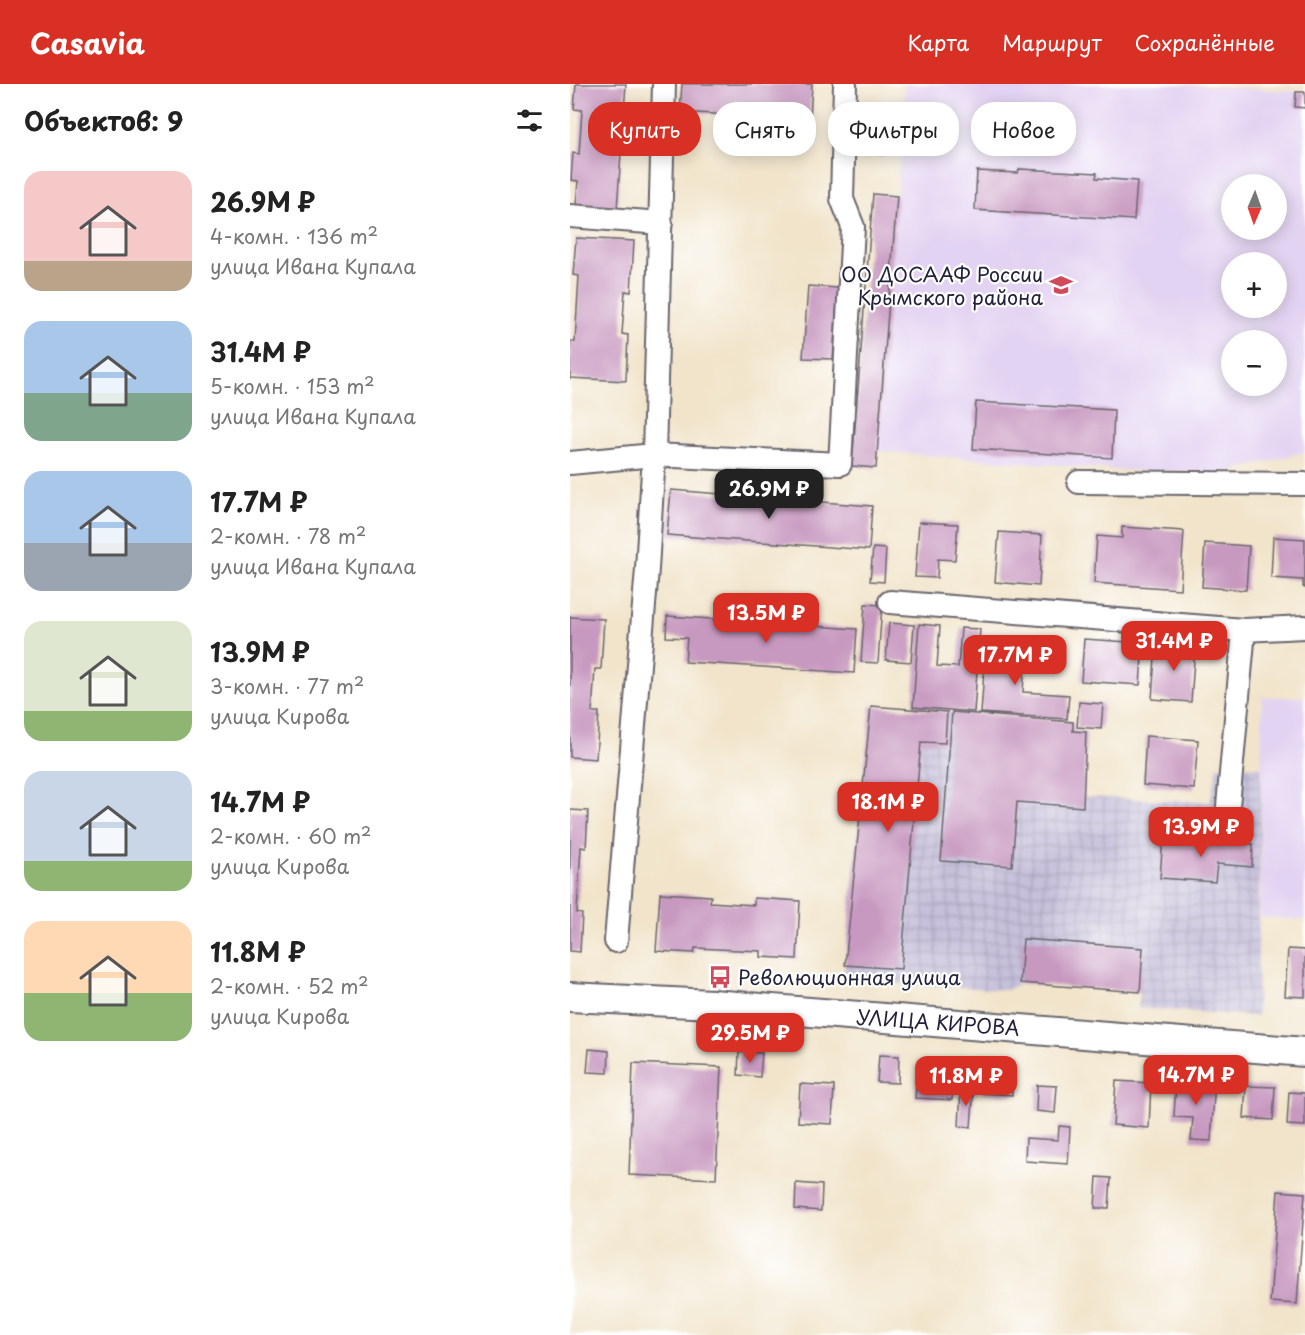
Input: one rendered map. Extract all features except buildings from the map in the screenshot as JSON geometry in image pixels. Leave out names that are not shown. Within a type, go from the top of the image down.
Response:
[{"type":"main road","name":"УЛИЦА КИРОВА","points":[[570,997],[712,1004],[1305,1052]]},
{"type":"street","points":[[616,941],[648,569],[654,455],[664,84]]},
{"type":"street","points":[[570,463],[654,455],[840,464],[853,226],[842,200],[841,165],[845,84]]},
{"type":"street","points":[[570,216],[661,223]]},
{"type":"street","points":[[1078,482],[1305,484]]},
{"type":"street","points":[[890,602],[1244,630],[1305,627]]},
{"type":"street","points":[[1227,817],[1244,630]]},
{"type":"shaded area","name":"ОО ДОСААФ России Крымского района","points":[[905,84],[1176,84],[1305,92],[1305,452],[1227,472],[1119,470],[878,451],[900,156],[959,156],[959,102],[904,102]]},
{"type":"shaded area","points":[[1262,697],[1305,697],[1305,920],[1260,917]]},
{"type":"shaded area","points":[[871,706],[1073,722],[1073,731],[1086,732],[1084,797],[1210,802],[1218,766],[1261,767],[1257,1016],[1138,1008],[1140,992],[1020,983],[1007,990],[843,980]]},
{"type":"place","name":"ОО ДОСААФ России Крымского района","points":[[1061,285]]},
{"type":"place","name":"Революционная улица","points":[[720,977]]}]
